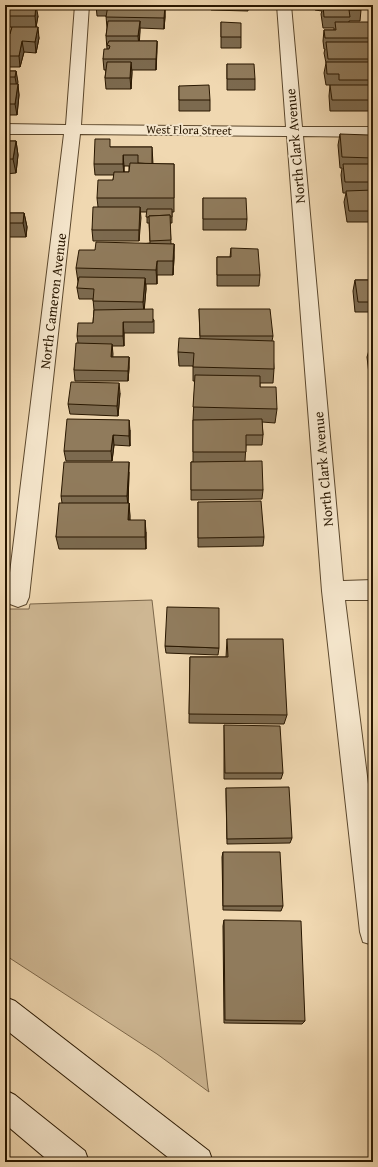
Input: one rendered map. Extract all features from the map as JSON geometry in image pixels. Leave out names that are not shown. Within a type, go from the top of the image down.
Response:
[{"type":"street","name":"North Cameron Avenue","points":[[18,597],[73,128],[82,5]]},
{"type":"street","name":"North Clark Avenue","points":[[284,5],[333,591],[373,932]]},
{"type":"street","name":"West Flora Street","points":[[5,129],[73,128],[373,132]]},
{"type":"street","points":[[333,591],[373,590]]},
{"type":"street","points":[[5,1011],[198,1162]]},
{"type":"street","points":[[5,1105],[74,1162]]},
{"type":"shaded area","points":[[152,600],[209,1092],[157,1054],[5,955],[5,609],[29,609],[30,604]]},
{"type":"building","points":[[5,5],[36,5],[35,16],[5,16]]},
{"type":"building","points":[[108,5],[165,6],[164,18],[106,17]]},
{"type":"building","points":[[323,5],[360,5],[361,10],[349,10],[350,17],[324,17]]},
{"type":"building","points":[[108,21],[140,21],[138,36],[106,36]]},
{"type":"building","points":[[221,22],[241,23],[241,37],[221,37]]},
{"type":"building","points":[[335,22],[369,22],[371,38],[325,38],[324,30],[336,30]]},
{"type":"building","points":[[12,27],[38,27],[35,42],[22,41],[19,56],[5,56],[5,34],[10,34]]},
{"type":"building","points":[[109,41],[157,41],[156,59],[103,59],[104,49],[109,49],[110,46],[107,45]]},
{"type":"building","points":[[326,42],[371,42],[373,59],[328,59]]},
{"type":"building","points":[[107,62],[131,62],[130,78],[105,78]]},
{"type":"building","points":[[326,62],[373,62],[373,80],[339,80],[339,74],[327,74]]},
{"type":"building","points":[[227,64],[254,64],[255,79],[227,79]]},
{"type":"building","points":[[5,71],[16,71],[15,77],[5,77]]},
{"type":"building","points":[[5,84],[18,84],[15,104],[5,104]]},
{"type":"building","points":[[209,85],[210,100],[179,100],[179,86]]},
{"type":"building","points":[[330,85],[373,85],[373,100],[332,100]]},
{"type":"building","points":[[340,134],[369,135],[370,143],[373,143],[373,158],[342,157]]},
{"type":"building","points":[[95,139],[110,139],[110,147],[152,147],[152,164],[138,163],[138,155],[123,155],[123,164],[94,164]]},
{"type":"building","points":[[5,141],[16,141],[13,159],[5,159]]},
{"type":"building","points":[[130,163],[174,164],[174,198],[97,198],[98,180],[113,180],[114,172],[129,172]]},
{"type":"building","points":[[343,164],[373,164],[373,182],[345,182]]},
{"type":"building","points":[[373,190],[373,211],[349,211],[346,191]]},
{"type":"building","points":[[203,198],[246,198],[247,219],[203,219]]},
{"type":"building","points":[[93,207],[140,207],[139,230],[92,230]]},
{"type":"building","points":[[147,209],[172,209],[172,217],[170,217],[170,215],[146,217]]},
{"type":"building","points":[[5,213],[24,213],[23,223],[5,223]]},
{"type":"building","points":[[170,215],[171,240],[150,241],[149,216]]},
{"type":"building","points":[[96,242],[174,244],[173,261],[157,261],[156,270],[76,268],[79,250],[95,250]]},
{"type":"building","points":[[231,248],[258,249],[260,275],[217,275],[217,257],[231,257]]},
{"type":"building","points":[[79,277],[145,278],[143,302],[93,301],[94,289],[77,288]]},
{"type":"building","points":[[355,280],[373,280],[373,302],[358,302]]},
{"type":"building","points":[[153,309],[153,322],[123,322],[123,336],[77,336],[78,323],[93,323],[94,310]]},
{"type":"building","points":[[199,309],[270,309],[273,336],[200,336]]},
{"type":"building","points":[[179,338],[274,341],[274,369],[193,367],[194,353],[178,352]]},
{"type":"building","points":[[76,343],[112,344],[111,357],[129,357],[128,371],[74,370]]},
{"type":"building","points":[[370,347],[373,347],[373,373],[372,373]]},
{"type":"building","points":[[195,375],[260,376],[260,387],[276,387],[277,409],[193,407]]},
{"type":"building","points":[[71,382],[119,383],[117,406],[68,404]]},
{"type":"building","points":[[67,419],[129,420],[129,436],[113,435],[111,451],[64,451]]},
{"type":"building","points":[[262,419],[263,435],[246,435],[246,452],[193,452],[193,420]]},
{"type":"building","points":[[262,461],[263,490],[191,490],[191,462]]},
{"type":"building","points":[[64,462],[129,462],[127,496],[61,496]]},
{"type":"building","points":[[261,501],[264,537],[198,538],[198,502]]},
{"type":"building","points":[[59,503],[129,503],[128,520],[145,520],[145,537],[56,537]]},
{"type":"building","points":[[167,607],[219,608],[219,648],[165,646]]},
{"type":"building","points":[[227,639],[283,639],[287,715],[189,714],[190,657],[228,657]]},
{"type":"building","points":[[224,725],[280,726],[283,773],[225,773]]},
{"type":"building","points":[[289,787],[292,838],[227,839],[226,788]]},
{"type":"building","points":[[223,852],[280,852],[283,906],[223,906]]},
{"type":"building","points":[[224,920],[301,921],[305,1021],[225,1020]]}]
